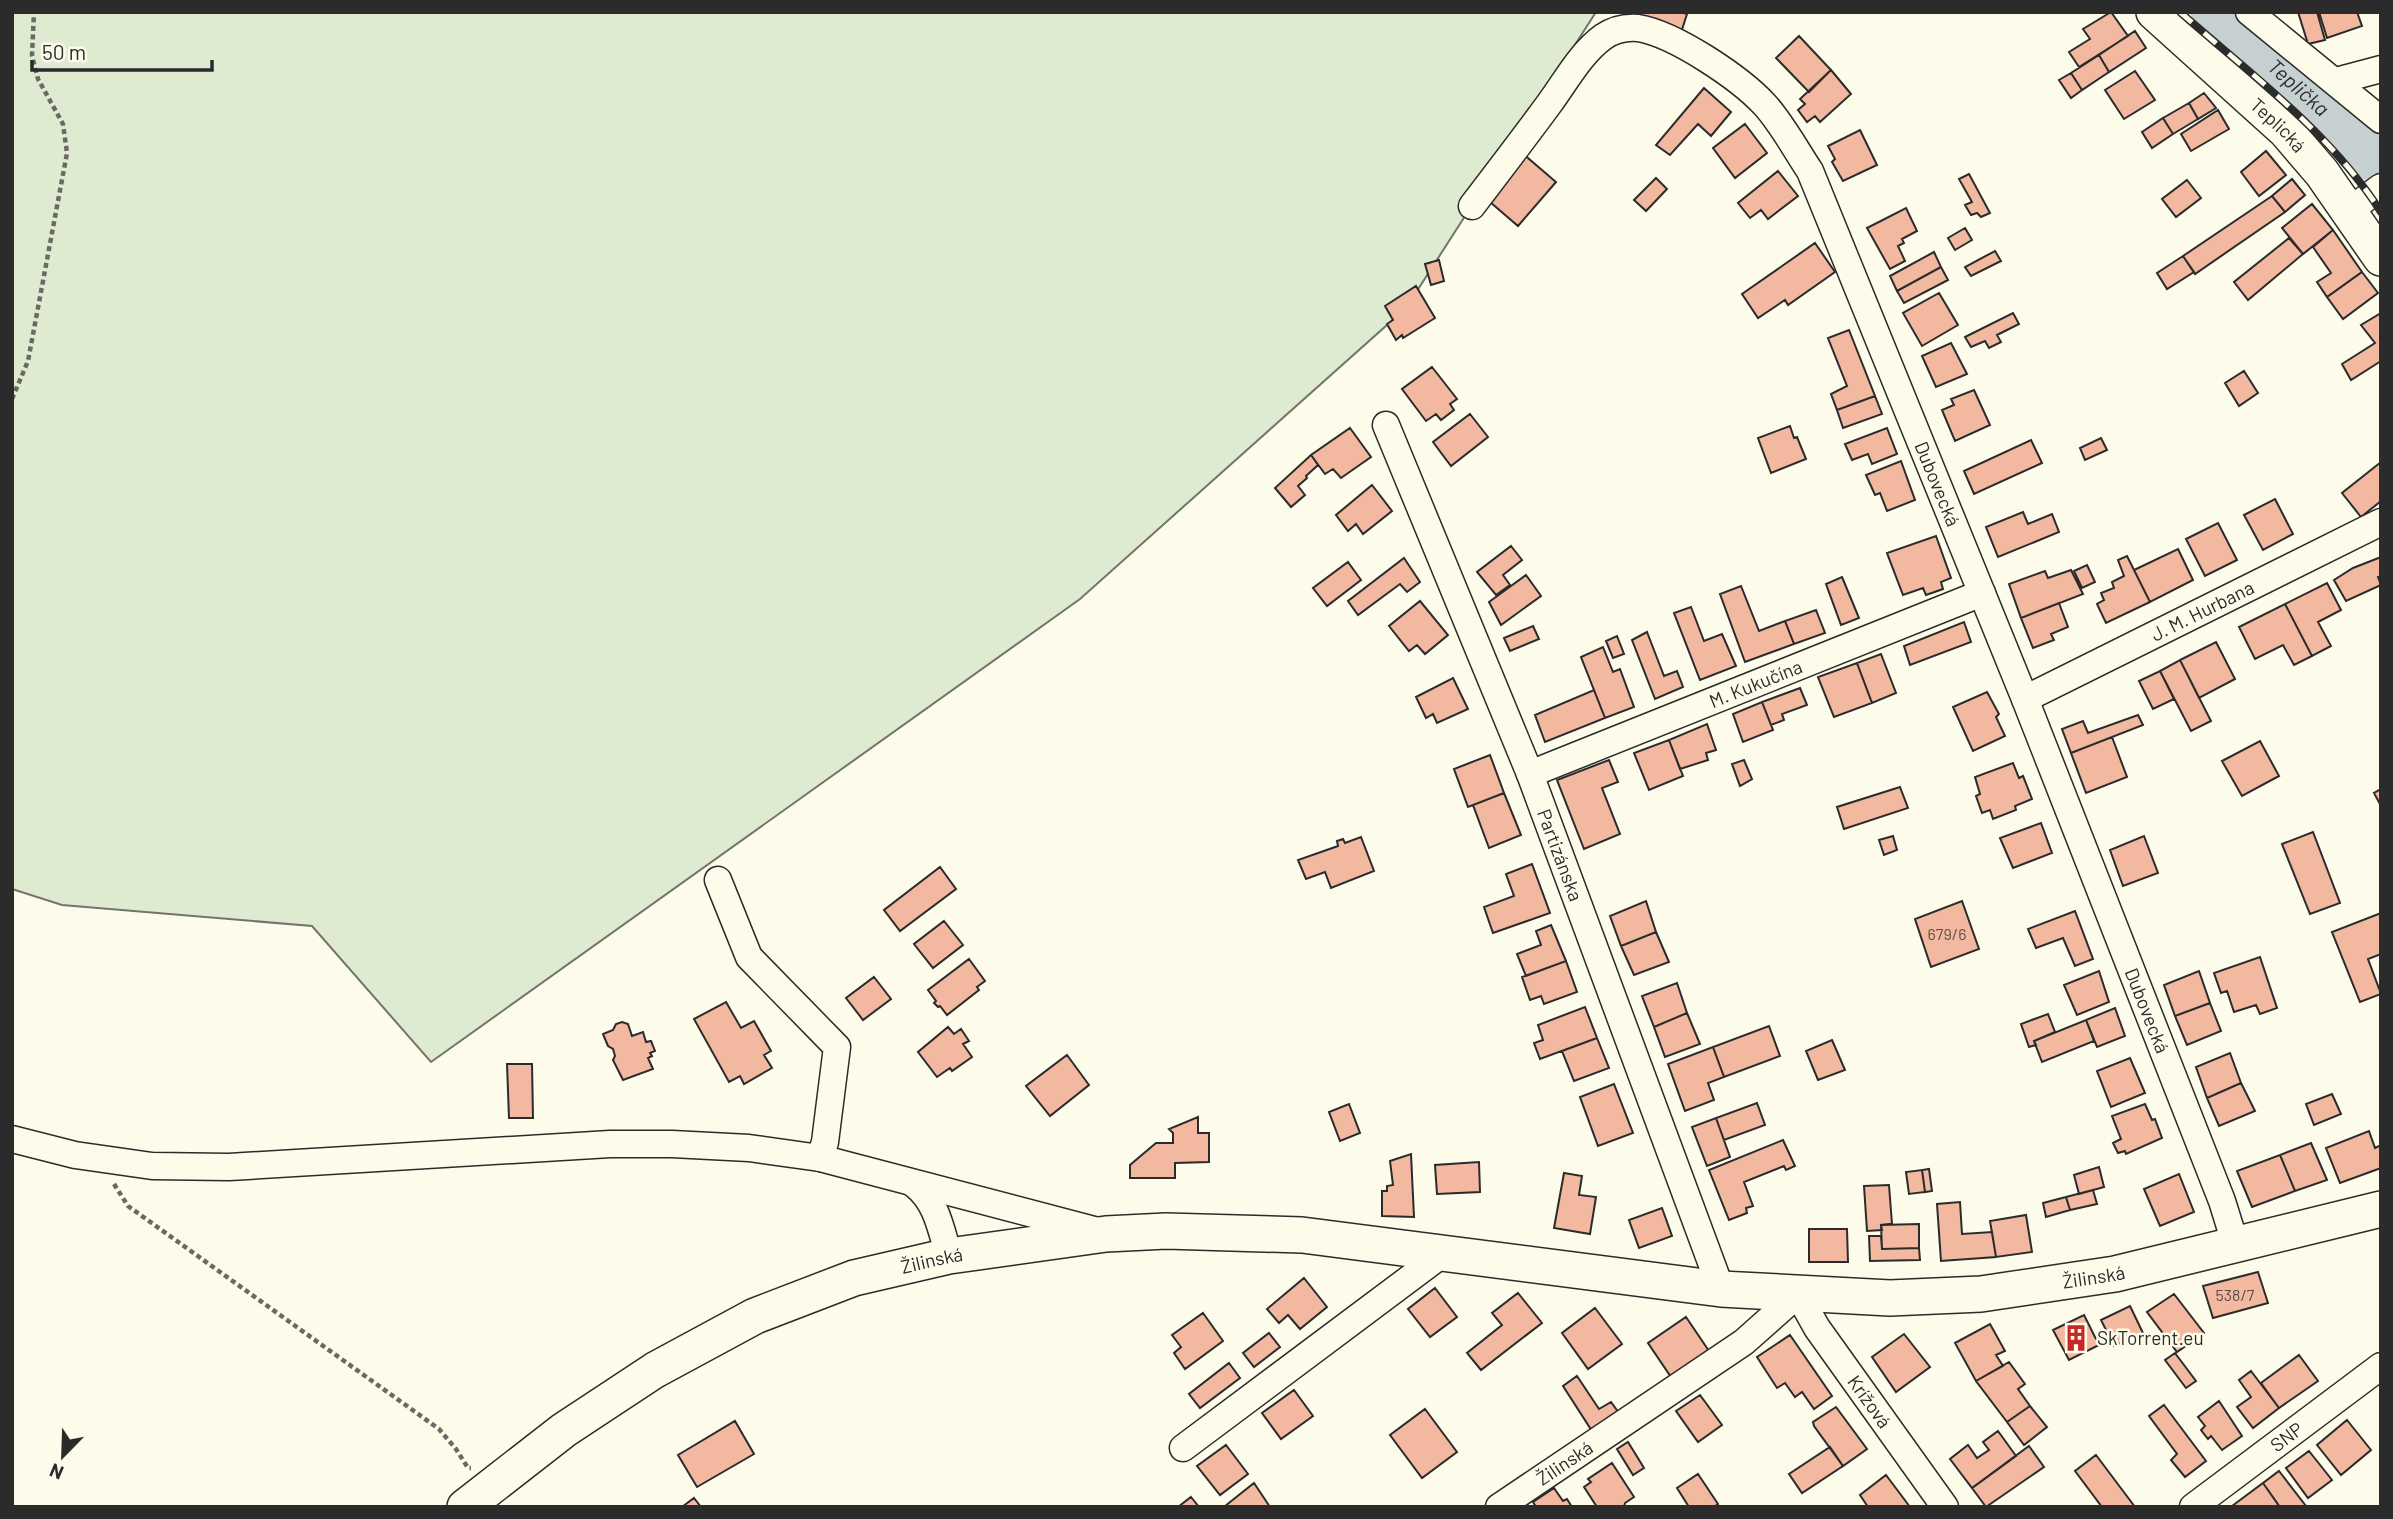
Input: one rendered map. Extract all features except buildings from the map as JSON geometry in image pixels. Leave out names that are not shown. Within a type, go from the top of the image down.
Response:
[{"type":"main road","name":"Teplická","points":[[2154,12],[2286,131],[2322,173],[2381,258]]},
{"type":"main road","name":"Žilinská","points":[[475,1494],[564,1430],[655,1370],[755,1316],[854,1278],[949,1255],[1106,1234],[1166,1231],[1302,1235],[1721,1289],[1890,1298],[1981,1294],[2115,1274],[2381,1209]]},
{"type":"street","points":[[2249,12],[2381,120]]},
{"type":"street","name":"Dubovecká","points":[[1472,206],[1585,54],[1603,37],[1619,29],[1638,28],[1662,35],[1701,56],[1735,79],[1765,106],[1810,171],[2025,699],[2222,1201],[2236,1246]]},
{"type":"street","points":[[2336,81],[2381,69]]},
{"type":"street","points":[[2349,211],[2380,188]]},
{"type":"street","name":"Partizánska","points":[[1386,425],[1530,774],[1721,1289]]},
{"type":"street","name":"J. M. Hurbana","points":[[2025,699],[2381,522]]},
{"type":"street","name":"M. Kukučína","points":[[1530,774],[1982,593]]},
{"type":"street","points":[[718,880],[749,957],[837,1047],[825,1142],[820,1158]]},
{"type":"street","points":[[12,1139],[75,1155],[152,1166],[229,1167],[610,1144],[672,1144],[749,1149],[820,1158],[1106,1234]]},
{"type":"street","points":[[915,1185],[925,1193],[933,1206],[949,1255]]},
{"type":"street","points":[[1183,1448],[1445,1252]]},
{"type":"street","name":"Žilinská","points":[[1499,1507],[1744,1342],[1798,1294]]},
{"type":"street","name":"Krížová","points":[[1798,1294],[1817,1328],[1945,1507]]},
{"type":"street","name":"SNP","points":[[2193,1507],[2381,1366]]},
{"type":"path","points":[[12,399],[28,360],[67,153],[64,124],[38,79],[32,57],[34,12]]},
{"type":"path","points":[[107,1174],[128,1206],[439,1429],[456,1449],[475,1494]]},
{"type":"green space","points":[[12,12],[1596,12],[1406,308],[1080,599],[431,1062],[312,926],[62,905],[12,889]]},
{"type":"waterway","name":"Teplička","points":[[2213,12],[2359,142],[2381,166]]},
{"type":"railway","points":[[2180,12],[2288,105],[2338,156],[2381,212]]},
{"type":"place","name":"SkTorrent.eu","points":[[2076,1338]]}]
